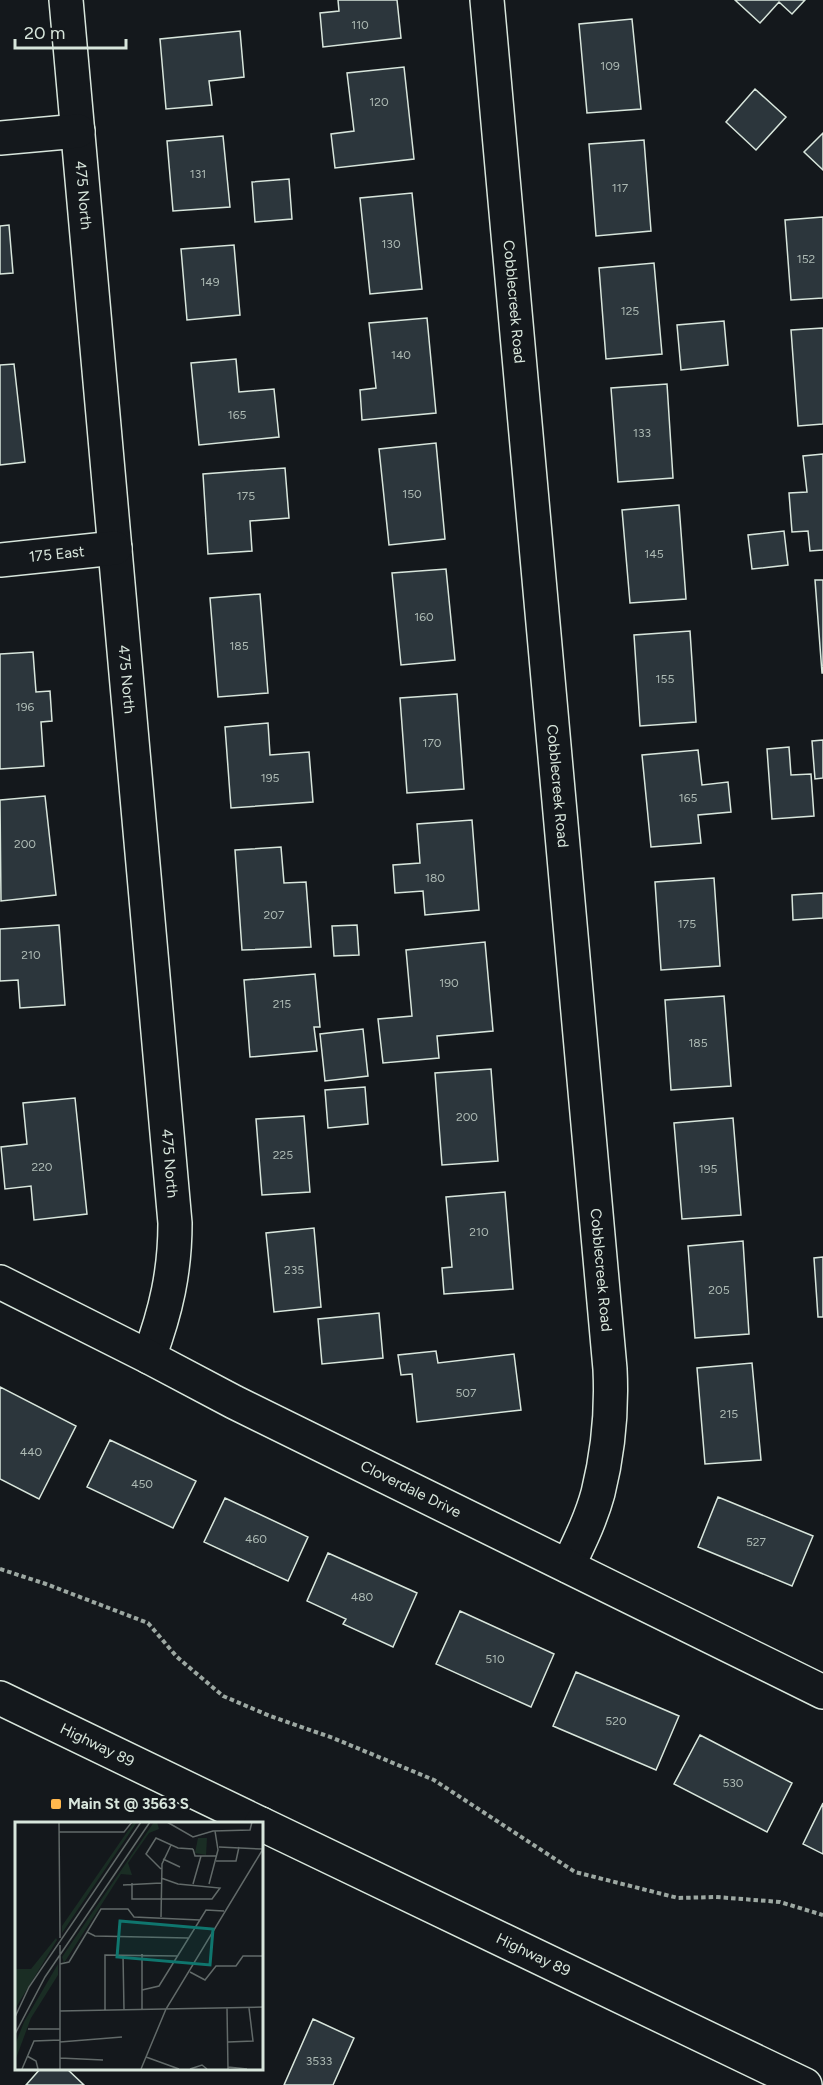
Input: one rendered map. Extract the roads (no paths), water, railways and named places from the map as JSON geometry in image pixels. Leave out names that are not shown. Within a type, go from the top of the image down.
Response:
[{"type":"street","name":"475 North","points":[[66,0],[175,1223],[175,1258],[170,1289],[162,1324],[149,1357]]},
{"type":"street","name":"Cobblecreek Road","points":[[488,0],[610,1369],[609,1427],[598,1493],[587,1525],[568,1566]]},
{"type":"street","points":[[0,138],[78,130]]},
{"type":"street","name":"175 East","points":[[0,560],[115,548]]},
{"type":"street","name":"Cloverdale Drive","points":[[0,1282],[234,1402],[823,1692]]},
{"type":"street","name":"Highway 89","points":[[0,1698],[257,1822]]},
{"type":"street","name":"Highway 89","points":[[262,1824],[805,2085]]},
{"type":"place","name":"Main St @ 3563 S","points":[[56,1804]]}]
